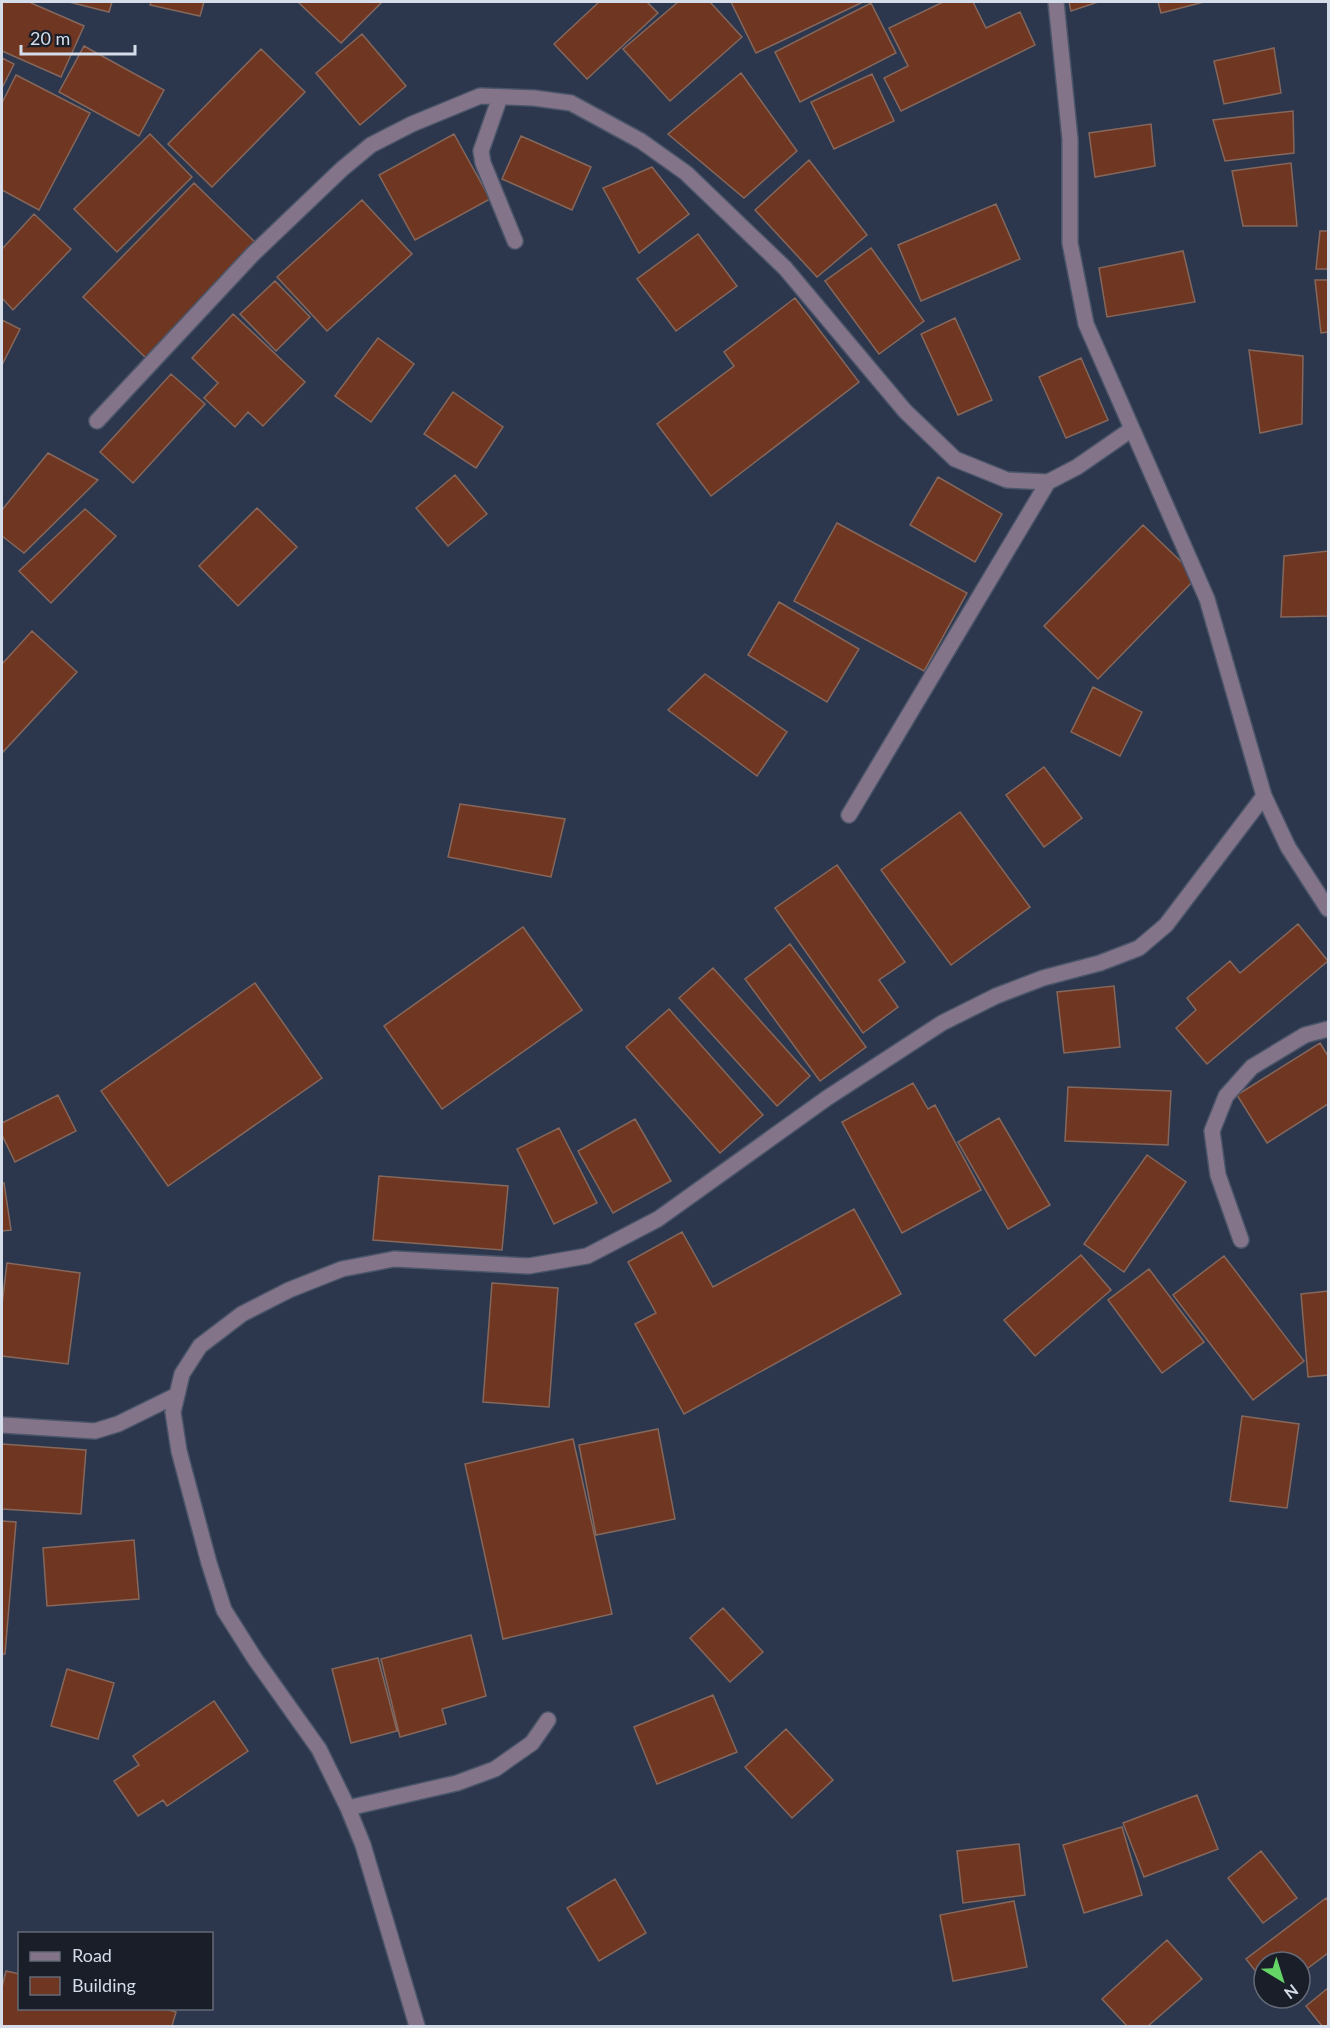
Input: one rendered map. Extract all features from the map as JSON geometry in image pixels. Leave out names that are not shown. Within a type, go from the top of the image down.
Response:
[{"type":"street","points":[[1056,2],[1070,139],[1070,243],[1086,324],[1207,599],[1264,796],[1288,847],[1329,909]]},
{"type":"street","points":[[97,421],[253,254],[342,169],[371,145],[412,124],[480,96],[534,98],[571,103],[641,141],[686,173],[785,268],[905,411],[955,459],[1007,480],[1048,482],[1077,467],[1132,429]]},
{"type":"street","points":[[500,97],[481,151],[483,163],[514,241]]},
{"type":"street","points":[[849,815],[1048,482]]},
{"type":"street","points":[[417,2026],[363,1845],[348,1808],[319,1749],[255,1659],[224,1610],[194,1514],[179,1451],[173,1412],[182,1374],[200,1346],[242,1314],[289,1290],[342,1269],[394,1259],[529,1266],[587,1256],[658,1219],[827,1098],[942,1023],[996,996],[1043,978],[1100,963],[1139,948],[1166,925],[1264,796]]},
{"type":"street","points":[[1241,1240],[1218,1175],[1212,1131],[1226,1096],[1252,1067],[1305,1035],[1329,1029]]},
{"type":"street","points":[[2,1425],[95,1431],[118,1425],[177,1395]]},
{"type":"street","points":[[348,1808],[457,1783],[495,1769],[532,1743],[548,1720]]},
{"type":"building","points":[[2,2],[29,2],[84,26],[61,77],[2,51]]},
{"type":"building","points":[[69,2],[112,2],[109,12]]},
{"type":"building","points":[[151,2],[204,2],[200,16],[150,5]]},
{"type":"building","points":[[298,2],[382,2],[341,43]]},
{"type":"building","points":[[599,2],[647,2],[658,13],[587,79],[554,44]]},
{"type":"building","points":[[678,2],[710,2],[742,37],[670,101],[623,49]]},
{"type":"building","points":[[731,2],[863,2],[756,53]]},
{"type":"building","points":[[943,2],[973,2],[986,28],[1020,12],[1035,45],[901,111],[884,78],[908,66],[889,28]]},
{"type":"building","points":[[1069,2],[1098,2],[1071,11]]},
{"type":"building","points":[[1158,2],[1204,2],[1161,13]]},
{"type":"building","points":[[871,3],[896,53],[800,102],[775,52]]},
{"type":"building","points":[[362,34],[406,86],[360,125],[316,73]]},
{"type":"building","points":[[84,46],[164,90],[139,136],[59,92]]},
{"type":"building","points":[[1274,48],[1281,93],[1224,104],[1214,61]]},
{"type":"building","points":[[261,49],[305,92],[212,187],[168,144]]},
{"type":"building","points":[[2,58],[14,64],[2,88]]},
{"type":"building","points":[[741,73],[797,151],[744,198],[668,134]]},
{"type":"building","points":[[872,74],[894,121],[834,149],[811,102]]},
{"type":"building","points":[[16,75],[90,113],[39,210],[2,190],[2,103]]},
{"type":"building","points":[[1293,111],[1294,153],[1225,161],[1213,120]]},
{"type":"building","points":[[1151,124],[1155,166],[1095,177],[1089,133]]},
{"type":"building","points":[[150,134],[192,177],[117,252],[74,209]]},
{"type":"building","points":[[454,134],[490,199],[415,240],[379,175]]},
{"type":"building","points":[[521,136],[591,167],[572,210],[502,179]]},
{"type":"building","points":[[809,160],[867,235],[817,277],[755,210]]},
{"type":"building","points":[[1291,163],[1297,226],[1243,226],[1232,171]]},
{"type":"building","points":[[652,167],[689,214],[639,253],[603,188]]},
{"type":"building","points":[[194,183],[257,244],[146,358],[83,297]]},
{"type":"building","points":[[362,200],[412,254],[327,331],[277,277]]},
{"type":"building","points":[[996,204],[1020,259],[921,301],[898,245]]},
{"type":"building","points":[[34,214],[71,249],[13,310],[2,298],[2,249]]},
{"type":"building","points":[[1320,231],[1328,231],[1328,269],[1316,269]]},
{"type":"building","points":[[698,234],[737,286],[676,331],[637,279]]},
{"type":"building","points":[[871,248],[924,321],[879,354],[825,281]]},
{"type":"building","points":[[1183,251],[1195,302],[1107,317],[1099,268]]},
{"type":"building","points":[[1315,280],[1328,280],[1328,332],[1321,333]]},
{"type":"building","points":[[275,281],[310,317],[276,351],[240,314]]},
{"type":"building","points":[[795,298],[859,382],[711,496],[657,424],[734,366],[724,352]]},
{"type":"building","points":[[233,314],[305,382],[263,426],[248,412],[235,427],[204,398],[218,383],[192,358]]},
{"type":"building","points":[[955,318],[992,400],[958,415],[921,334]]},
{"type":"building","points":[[2,320],[20,329],[2,365]]},
{"type":"building","points":[[378,338],[414,364],[371,422],[335,396]]},
{"type":"building","points":[[1249,350],[1303,356],[1302,424],[1260,433]]},
{"type":"building","points":[[1081,358],[1108,420],[1066,438],[1039,377]]},
{"type":"building","points":[[171,374],[205,404],[133,483],[100,452]]},
{"type":"building","points":[[453,392],[503,427],[476,468],[424,434]]},
{"type":"building","points":[[48,453],[98,480],[24,553],[2,536],[2,510]]},
{"type":"building","points":[[455,475],[487,514],[448,546],[416,508]]},
{"type":"building","points":[[938,477],[1002,514],[975,562],[910,525]]},
{"type":"building","points":[[257,508],[297,547],[238,606],[199,566]]},
{"type":"building","points":[[85,509],[116,536],[51,603],[19,571]]},
{"type":"building","points":[[837,523],[967,593],[924,671],[794,601]]},
{"type":"building","points":[[1143,525],[1197,577],[1098,679],[1044,626]]},
{"type":"building","points":[[1328,551],[1328,616],[1281,617],[1284,556]]},
{"type":"building","points":[[779,602],[859,649],[827,702],[748,655]]},
{"type":"building","points":[[32,631],[77,672],[2,753],[2,664]]},
{"type":"building","points":[[705,674],[787,732],[757,776],[668,710]]},
{"type":"building","points":[[1093,687],[1142,712],[1120,756],[1071,732]]},
{"type":"building","points":[[1044,767],[1082,818],[1044,847],[1006,795]]},
{"type":"building","points":[[460,804],[565,819],[551,877],[448,857]]},
{"type":"building","points":[[960,812],[1030,907],[951,965],[881,870]]},
{"type":"building","points":[[837,865],[905,962],[879,980],[898,1007],[863,1033],[775,908]]},
{"type":"building","points":[[1298,924],[1328,961],[1207,1064],[1176,1028],[1196,1010],[1187,998],[1230,961],[1240,973]]},
{"type":"building","points":[[523,927],[582,1010],[442,1109],[384,1026]]},
{"type":"building","points":[[790,944],[866,1047],[820,1081],[745,979]]},
{"type":"building","points":[[713,968],[810,1076],[777,1106],[679,998]]},
{"type":"building","points":[[255,983],[322,1078],[168,1186],[101,1091]]},
{"type":"building","points":[[1114,986],[1120,1047],[1064,1053],[1057,992]]},
{"type":"building","points":[[669,1009],[763,1115],[720,1153],[626,1047]]},
{"type":"building","points":[[1320,1043],[1328,1056],[1328,1104],[1267,1143],[1237,1095]]},
{"type":"building","points":[[913,1083],[928,1109],[935,1105],[981,1190],[902,1233],[842,1122]]},
{"type":"building","points":[[1068,1087],[1171,1091],[1168,1145],[1065,1141]]},
{"type":"building","points":[[58,1095],[76,1131],[15,1162],[2,1135],[2,1123]]},
{"type":"building","points":[[999,1118],[1050,1205],[1008,1229],[958,1142]]},
{"type":"building","points":[[635,1119],[671,1181],[613,1213],[578,1151]]},
{"type":"building","points":[[559,1128],[597,1203],[554,1224],[517,1149]]},
{"type":"building","points":[[1147,1155],[1186,1182],[1124,1272],[1084,1244]]},
{"type":"building","points":[[379,1176],[508,1186],[502,1250],[373,1240]]},
{"type":"building","points":[[4,1183],[11,1230],[2,1231],[2,1184]]},
{"type":"building","points":[[854,1209],[901,1294],[684,1414],[635,1324],[656,1313],[628,1262],[682,1232],[713,1287]]},
{"type":"building","points":[[1081,1255],[1111,1290],[1035,1356],[1004,1320]]},
{"type":"building","points":[[1224,1256],[1304,1361],[1253,1400],[1173,1295]]},
{"type":"building","points":[[7,1263],[80,1273],[68,1364],[2,1356],[2,1305]]},
{"type":"building","points":[[1149,1269],[1204,1342],[1162,1373],[1108,1300]]},
{"type":"building","points":[[492,1283],[558,1288],[549,1407],[483,1402]]},
{"type":"building","points":[[1328,1291],[1328,1375],[1308,1377],[1301,1294]]},
{"type":"building","points":[[1242,1416],[1299,1424],[1287,1508],[1230,1501]]},
{"type":"building","points":[[658,1429],[675,1519],[596,1535],[579,1445]]},
{"type":"building","points":[[573,1439],[612,1614],[503,1639],[465,1464]]},
{"type":"building","points":[[2,1444],[86,1450],[81,1514],[2,1509]]},
{"type":"building","points":[[2,1521],[16,1522],[5,1654],[2,1654]]},
{"type":"building","points":[[134,1540],[139,1599],[47,1606],[43,1548]]},
{"type":"building","points":[[723,1608],[763,1652],[730,1682],[690,1638]]},
{"type":"building","points":[[471,1635],[486,1696],[442,1709],[446,1724],[400,1737],[381,1659]]},
{"type":"building","points":[[378,1658],[397,1731],[351,1743],[332,1669]]},
{"type":"building","points":[[67,1669],[114,1683],[98,1739],[51,1726]]},
{"type":"building","points":[[713,1695],[737,1752],[657,1784],[634,1727]]},
{"type":"building","points":[[214,1701],[248,1751],[167,1806],[163,1800],[138,1816],[114,1781],[139,1765],[133,1756]]},
{"type":"building","points":[[786,1729],[833,1780],[792,1818],[745,1767]]},
{"type":"building","points":[[1197,1795],[1218,1849],[1144,1877],[1123,1823]]},
{"type":"building","points":[[1122,1827],[1142,1895],[1084,1913],[1063,1845]]},
{"type":"building","points":[[1019,1844],[1025,1895],[963,1903],[957,1851]]},
{"type":"building","points":[[1261,1851],[1297,1898],[1263,1923],[1228,1878]]},
{"type":"building","points":[[615,1879],[646,1933],[599,1961],[567,1908]]},
{"type":"building","points":[[1326,1898],[1328,1901],[1328,1953],[1312,1965],[1312,1950],[1258,1950]]},
{"type":"building","points":[[1014,1901],[1027,1967],[953,1981],[940,1915]]},
{"type":"building","points":[[1167,1940],[1202,1979],[1148,2026],[1127,2026],[1102,1999]]},
{"type":"building","points":[[1252,1954],[1252,1967],[1246,1959]]},
{"type":"building","points":[[6,1971],[18,1974],[18,2010],[169,2010],[176,2012],[172,2026],[2,2026],[2,1987]]},
{"type":"building","points":[[1328,1988],[1328,2026],[1322,2026],[1309,2010],[1312,2010],[1312,2001]]}]
